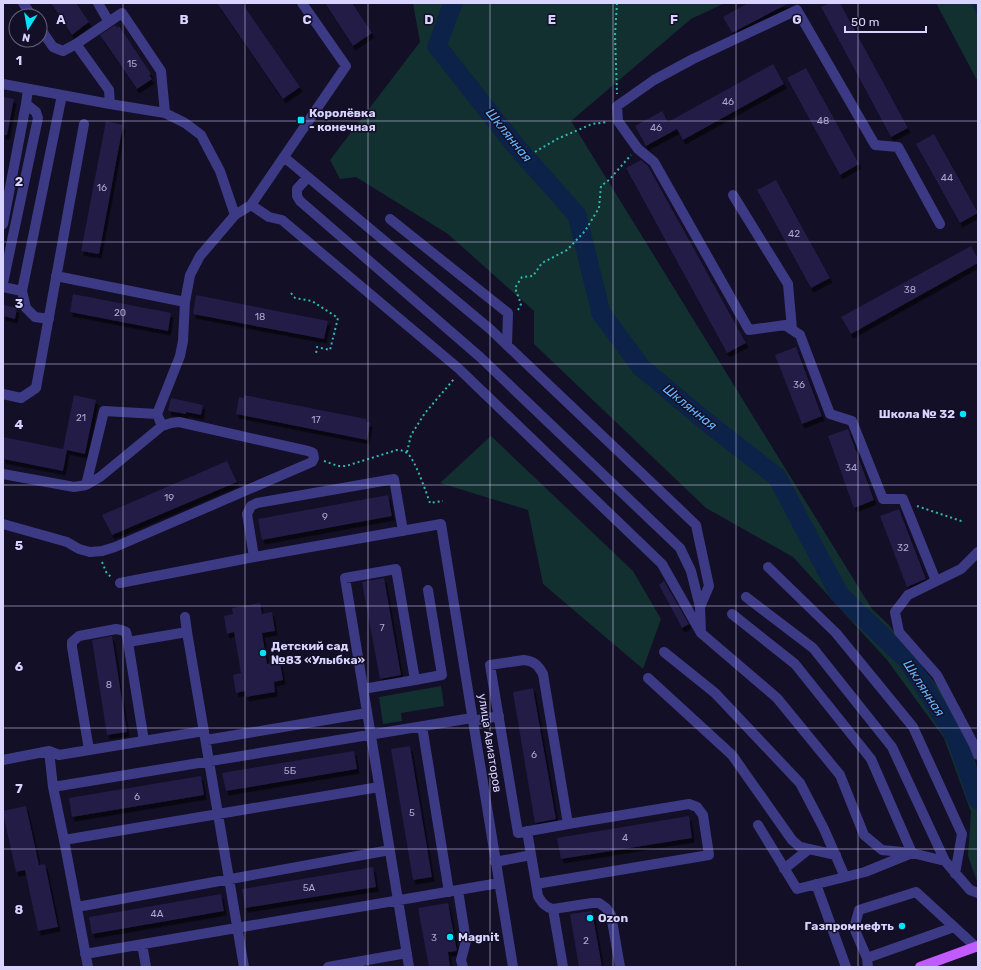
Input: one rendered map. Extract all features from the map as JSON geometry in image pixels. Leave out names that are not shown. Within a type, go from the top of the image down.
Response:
[{"type":"main road","points":[[920,967],[977,947]]},
{"type":"street","points":[[98,3],[109,22]]},
{"type":"street","points":[[162,426],[157,414],[180,356],[183,342],[185,302],[190,276],[200,256],[235,215],[251,205],[346,66],[302,3]]},
{"type":"street","points":[[936,581],[903,499],[883,499],[852,421],[830,414],[800,335],[784,325],[749,330],[654,162],[638,149],[618,121],[618,106],[654,80],[797,10],[875,145],[898,147],[940,224]]},
{"type":"street","points":[[48,40],[53,47],[63,51],[122,13],[161,71],[165,112]]},
{"type":"street","points":[[76,44],[109,90],[110,104]]},
{"type":"street","points":[[3,84],[110,104],[165,112],[186,123],[201,135],[220,171],[235,215]]},
{"type":"street","points":[[3,224],[28,89]]},
{"type":"street","points":[[49,319],[34,317],[26,308],[22,291],[62,95]]},
{"type":"street","points":[[3,283],[38,118],[36,112],[26,104]]},
{"type":"street","points":[[3,394],[21,398],[36,388],[84,124]]},
{"type":"street","points":[[284,157],[490,329],[696,525],[709,586],[700,607]]},
{"type":"street","points":[[308,177],[297,189],[297,196],[300,201],[480,357],[680,548],[691,571],[700,607],[701,633]]},
{"type":"street","points":[[733,195],[788,284],[792,329]]},
{"type":"street","points":[[251,205],[269,217],[282,220],[458,368],[662,564],[701,633],[777,698],[840,774],[864,836],[882,850],[912,853],[945,861]]},
{"type":"street","points":[[390,219],[508,313],[507,345]]},
{"type":"street","points":[[56,276],[185,302]]},
{"type":"street","points":[[3,288],[22,291]]},
{"type":"street","points":[[86,485],[104,411],[157,414]]},
{"type":"street","points":[[3,474],[74,487],[86,485],[100,477],[162,426],[179,422],[308,451],[313,453],[314,458],[312,462],[115,547],[97,552],[79,549],[67,542],[3,524]]},
{"type":"street","points":[[120,583],[254,557],[403,531],[394,479],[256,503],[251,506],[247,514],[254,557]]},
{"type":"street","name":"улица Авиаторов","points":[[403,531],[441,524],[513,967]]},
{"type":"street","points":[[978,552],[961,569],[908,595],[895,612],[899,632],[938,675],[978,755]]},
{"type":"street","points":[[768,567],[836,633],[912,726],[962,834],[956,874]]},
{"type":"street","points":[[409,967],[345,578],[396,569],[414,680]]},
{"type":"street","points":[[363,689],[442,675],[428,590]]},
{"type":"street","points":[[746,596],[813,648],[892,747],[945,861],[970,890],[978,894]]},
{"type":"street","points":[[732,614],[795,664],[871,759],[912,853]]},
{"type":"street","points":[[185,617],[244,967]]},
{"type":"street","points":[[89,750],[72,642],[79,636],[116,629],[126,632],[144,741]]},
{"type":"street","points":[[128,642],[187,632]]},
{"type":"street","points":[[664,652],[715,693],[800,783],[824,829],[845,877]]},
{"type":"street","points":[[536,884],[709,855],[703,815],[697,807],[689,804],[518,833],[490,664],[524,660],[532,661],[539,666],[543,674],[568,824]]},
{"type":"street","points":[[648,678],[732,755],[792,840],[800,847],[836,855]]},
{"type":"street","points":[[3,760],[49,752],[59,755],[144,741],[205,735],[367,713]]},
{"type":"street","points":[[53,787],[370,734],[499,716]]},
{"type":"street","points":[[422,726],[454,891],[466,941],[461,960],[463,967]]},
{"type":"street","points":[[49,752],[53,787],[88,967]]},
{"type":"street","points":[[64,840],[379,787]]},
{"type":"street","points":[[758,825],[797,889],[864,872],[912,853]]},
{"type":"street","points":[[527,831],[538,896],[542,903],[553,910],[592,903],[599,903],[606,908],[611,915],[620,967]]},
{"type":"street","points":[[784,869],[809,849]]},
{"type":"street","points":[[77,907],[390,850]]},
{"type":"street","points":[[495,862],[532,855]]},
{"type":"street","points":[[85,954],[499,883]]},
{"type":"street","points":[[816,884],[846,967]]},
{"type":"street","points":[[954,927],[868,962],[854,928],[859,910],[916,892],[977,947]]},
{"type":"street","points":[[553,910],[562,967]]},
{"type":"street","points":[[142,944],[146,967]]},
{"type":"street","points":[[328,967],[407,953]]},
{"type":"path","points":[[617,3],[615,35],[618,106]]},
{"type":"path","points":[[535,152],[557,139],[592,124],[618,121]]},
{"type":"path","points":[[578,240],[599,208],[601,186],[638,149]]},
{"type":"path","points":[[291,293],[295,298],[312,301],[338,318],[330,350],[317,348],[316,354]]},
{"type":"path","points":[[314,458],[338,466],[346,466],[402,450],[407,452],[411,457],[430,503],[443,500]]},
{"type":"path","points":[[904,502],[964,522]]},
{"type":"path","points":[[97,552],[107,574],[120,583]]},
{"type":"green space","points":[[413,3],[725,3],[691,19],[571,121],[872,609],[888,624],[938,687],[973,753],[978,772],[978,884],[968,856],[971,812],[944,738],[887,660],[793,557],[706,508],[534,344],[534,311],[448,234],[356,177],[340,179],[330,160],[420,42]]},
{"type":"green space","points":[[936,3],[978,3],[978,82]]},
{"type":"green space","points":[[491,436],[633,571],[661,619],[643,669],[543,584],[528,510],[440,483]]},
{"type":"green space","points":[[441,686],[444,706],[401,713],[402,721],[383,724],[379,697]]},
{"type":"building","points":[[51,3],[76,3],[89,22],[72,35]]},
{"type":"building","points":[[217,3],[242,3],[300,87],[283,99]]},
{"type":"building","points":[[325,3],[352,3],[372,33],[353,46]]},
{"type":"building","points":[[748,3],[789,3],[732,33],[723,17]]},
{"type":"building","points":[[829,3],[840,3],[908,128],[891,137],[821,7]]},
{"type":"building","points":[[115,25],[117,28],[119,26],[151,74],[149,75],[152,79],[137,89],[100,35]]},
{"type":"building","points":[[773,64],[784,84],[683,140],[677,129],[646,146],[635,126],[662,111],[668,122]]},
{"type":"building","points":[[806,68],[859,164],[840,175],[787,78]]},
{"type":"building","points":[[3,97],[14,99],[7,135],[3,135]]},
{"type":"building","points":[[106,121],[123,125],[99,254],[81,251]]},
{"type":"building","points":[[934,134],[978,213],[960,223],[916,144]]},
{"type":"building","points":[[641,160],[648,166],[746,343],[727,353],[626,168]]},
{"type":"building","points":[[776,180],[830,278],[811,288],[757,190]]},
{"type":"building","points":[[971,246],[978,259],[978,263],[851,334],[841,317]]},
{"type":"building","points":[[73,294],[171,313],[168,331],[70,312]]},
{"type":"building","points":[[196,295],[328,321],[324,339],[193,314]]},
{"type":"building","points":[[3,305],[17,308],[15,319],[3,316]]},
{"type":"building","points":[[796,347],[822,416],[802,424],[775,355]]},
{"type":"building","points":[[74,395],[96,400],[85,454],[67,450],[63,471],[3,459],[3,437],[63,449]]},
{"type":"building","points":[[244,395],[366,419],[366,422],[370,422],[367,440],[236,414],[239,397],[244,398]]},
{"type":"building","points":[[171,398],[203,405],[201,415],[168,411]]},
{"type":"building","points":[[848,429],[874,500],[854,508],[828,436]]},
{"type":"building","points":[[227,461],[237,482],[112,535],[102,515]]},
{"type":"building","points":[[388,495],[392,516],[262,540],[258,519]]},
{"type":"building","points":[[899,509],[926,579],[907,587],[880,516]]},
{"type":"building","points":[[384,578],[401,675],[380,679],[362,582]]},
{"type":"building","points":[[664,581],[689,624],[682,628],[659,585]]},
{"type":"building","points":[[260,603],[262,614],[272,612],[275,631],[262,633],[267,664],[280,662],[283,680],[274,682],[275,692],[246,697],[245,691],[236,693],[233,675],[241,673],[234,632],[227,634],[224,616],[233,614],[232,608]]},
{"type":"building","points":[[112,636],[127,732],[107,735],[92,640]]},
{"type":"building","points":[[533,688],[556,819],[535,823],[513,692]]},
{"type":"building","points":[[410,746],[432,877],[413,880],[391,749]]},
{"type":"building","points":[[354,751],[357,769],[226,791],[222,773]]},
{"type":"building","points":[[201,776],[204,795],[72,817],[69,798]]},
{"type":"building","points":[[26,806],[39,865],[45,864],[58,927],[38,931],[25,870],[16,872],[3,813],[3,811]]},
{"type":"building","points":[[689,816],[692,838],[561,859],[557,838]]},
{"type":"building","points":[[373,867],[376,887],[245,908],[242,889]]},
{"type":"building","points":[[221,894],[224,911],[92,934],[89,917]]},
{"type":"building","points":[[448,903],[457,951],[448,952],[450,967],[429,967],[418,908]]},
{"type":"building","points":[[592,911],[602,967],[579,967],[570,914]]},
{"type":"waterway","name":"Шклянная","points":[[453,3],[437,46],[515,145],[577,215],[601,313],[641,367],[703,419],[777,477],[839,594],[908,661],[956,738],[978,800]]},
{"type":"waterway","points":[[973,3],[978,13]]},
{"type":"place","name":"Королёвка - конечная","points":[[301,120]]},
{"type":"place","name":"Школа № 32","points":[[963,414]]},
{"type":"place","name":"Детский сад №83 «Улыбка»","points":[[263,653]]},
{"type":"place","name":"Ozon","points":[[590,918]]},
{"type":"place","name":"Газпромнефть","points":[[902,926]]},
{"type":"place","name":"Magnit","points":[[450,937]]}]
